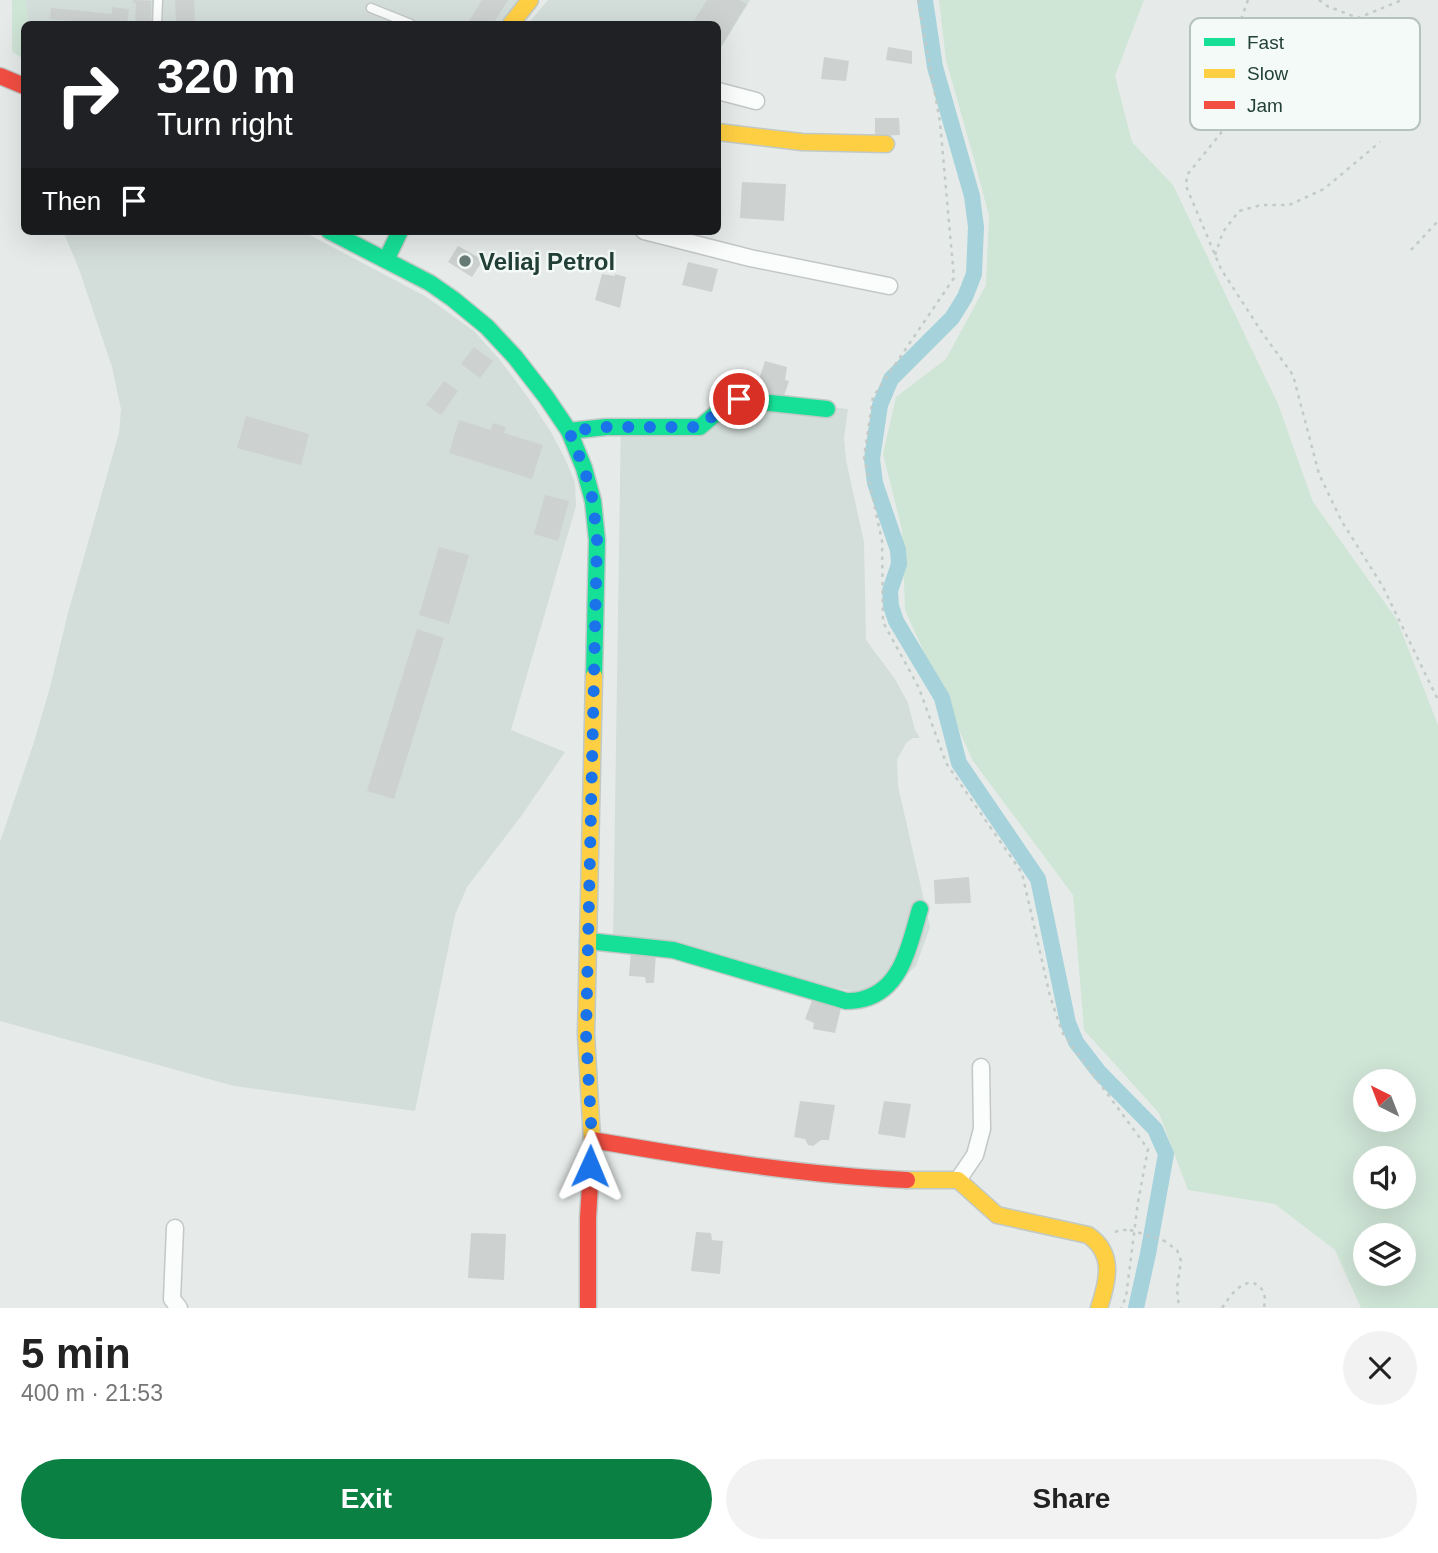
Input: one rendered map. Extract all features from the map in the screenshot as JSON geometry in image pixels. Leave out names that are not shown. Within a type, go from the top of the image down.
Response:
[{"type":"street","points":[[513,21],[530,0]]},
{"type":"street","points":[[0,76],[21,85]]},
{"type":"street","points":[[721,92],[756,101]]},
{"type":"street","points":[[721,132],[803,142],[886,144]]},
{"type":"street","points":[[337,235],[430,284],[487,327],[514,356],[569,431],[584,468],[593,501],[597,540],[586,1034],[592,1140],[588,1218],[588,1308]]},
{"type":"street","points":[[386,260],[398,235]]},
{"type":"street","points":[[661,235],[750,258],[889,286]]},
{"type":"street","points":[[569,431],[606,427],[699,427],[736,399],[827,409]]},
{"type":"street","points":[[588,941],[673,950],[846,1001],[866,999],[891,984],[901,970],[920,909]]},
{"type":"street","points":[[958,1180],[975,1155],[982,1129],[981,1067]]},
{"type":"street","points":[[592,1140],[781,1170],[900,1180],[958,1180],[997,1215],[1088,1235],[1099,1243],[1106,1262],[1106,1289],[1099,1308]]},
{"type":"street","points":[[174,1228],[172,1299],[179,1308]]},
{"type":"lane","points":[[157,21],[158,0]]},
{"type":"lane","points":[[371,8],[404,21]]},
{"type":"path","points":[[918,0],[940,122],[954,278],[873,397],[864,457],[882,541],[883,622],[919,688],[946,763],[1022,873],[1050,996],[1062,1032],[1148,1149],[1126,1297],[1121,1308]]},
{"type":"path","points":[[1242,18],[1248,0]]},
{"type":"path","points":[[1319,0],[1358,18],[1402,0]]},
{"type":"path","points":[[1221,130],[1187,175],[1186,186],[1221,269],[1293,375],[1319,474],[1341,520],[1383,587],[1438,700]]},
{"type":"path","points":[[1215,255],[1223,232],[1239,211],[1261,205],[1289,205],[1324,189],[1380,142]]},
{"type":"path","points":[[1411,250],[1438,221]]},
{"type":"path","points":[[1130,1230],[1163,1240],[1177,1250],[1181,1261],[1177,1288],[1179,1308]]},
{"type":"path","points":[[1222,1308],[1233,1292],[1243,1284],[1252,1282],[1263,1288],[1266,1297],[1264,1308]]},
{"type":"shaded area","points":[[26,0],[521,0],[505,21],[28,21]]},
{"type":"shaded area","points":[[548,0],[750,0],[721,48],[721,21],[530,21]]},
{"type":"shaded area","points":[[65,235],[310,235],[425,296],[474,331],[500,360],[551,432],[575,483],[576,506],[511,730],[565,752],[522,815],[467,887],[455,915],[415,1111],[234,1086],[0,1021],[0,842],[49,691],[119,433],[121,409],[112,367]]},
{"type":"shaded area","points":[[732,396],[848,409],[844,438],[846,460],[864,542],[866,640],[895,679],[908,703],[915,730],[920,738],[913,738],[906,743],[897,760],[898,786],[930,927],[916,966],[893,987],[876,996],[613,943],[621,418],[685,421],[706,415]]},
{"type":"green space","points":[[12,0],[26,0],[28,21],[21,21],[21,57],[12,52]]},
{"type":"green space","points":[[939,0],[1144,0],[1115,76],[1132,142],[1173,185],[1278,404],[1313,502],[1397,620],[1438,725],[1438,1308],[1361,1308],[1335,1250],[1275,1204],[1188,1190],[1159,1113],[1084,1030],[1073,895],[973,761],[905,610],[902,530],[883,454],[896,397],[946,359],[986,285],[989,216],[946,60]]},
{"type":"building","points":[[133,0],[151,1],[151,21],[135,21],[136,3],[133,3]]},
{"type":"building","points":[[175,0],[194,0],[195,21],[176,21]]},
{"type":"building","points":[[482,0],[508,0],[495,21],[469,21]]},
{"type":"building","points":[[707,0],[739,0],[747,4],[721,46],[721,21],[694,21]]},
{"type":"building","points":[[112,7],[129,9],[127,21],[50,19],[51,8],[112,14]]},
{"type":"building","points":[[888,47],[912,51],[912,64],[886,60]]},
{"type":"building","points":[[824,57],[849,61],[846,81],[821,79]]},
{"type":"building","points":[[875,118],[899,118],[900,135],[875,136]]},
{"type":"building","points":[[742,182],[786,184],[784,221],[740,218]]},
{"type":"building","name":"Veliaj Petrol","points":[[458,246],[483,260],[472,277],[448,262]]},
{"type":"building","points":[[688,262],[718,269],[712,292],[682,285]]},
{"type":"building","points":[[602,274],[626,277],[620,308],[595,300]]},
{"type":"building","points":[[474,347],[493,361],[480,378],[461,364]]},
{"type":"building","points":[[765,361],[787,367],[785,380],[789,381],[783,399],[755,392]]},
{"type":"building","points":[[444,381],[458,391],[441,415],[426,405]]},
{"type":"building","points":[[246,416],[309,434],[301,465],[237,448]]},
{"type":"building","points":[[459,420],[491,430],[493,423],[506,427],[504,433],[543,445],[532,479],[449,453]]},
{"type":"building","points":[[545,495],[569,501],[558,541],[534,534]]},
{"type":"building","points":[[439,547],[469,555],[449,624],[419,615]]},
{"type":"building","points":[[417,629],[444,638],[394,799],[367,791]]},
{"type":"building","points":[[969,877],[971,903],[935,904],[934,880]]},
{"type":"building","points":[[631,950],[656,952],[654,983],[646,983],[645,977],[629,976]]},
{"type":"building","points":[[813,998],[842,1004],[835,1033],[813,1029],[814,1023],[805,1019]]},
{"type":"building","points":[[800,1101],[835,1105],[829,1140],[821,1140],[813,1146],[808,1145],[805,1139],[794,1137]]},
{"type":"building","points":[[884,1101],[911,1104],[905,1138],[878,1134]]},
{"type":"building","points":[[696,1232],[711,1233],[712,1240],[723,1241],[720,1274],[691,1271]]},
{"type":"building","points":[[471,1233],[506,1234],[504,1280],[468,1278]]},
{"type":"waterway","points":[[925,0],[935,67],[972,196],[976,227],[974,274],[965,297],[952,318],[891,379],[880,405],[872,459],[875,483],[898,550],[899,564],[890,591],[891,606],[896,621],[942,698],[959,763],[1038,879],[1068,1023],[1076,1042],[1099,1072],[1155,1129],[1166,1154],[1136,1308]]},
{"type":"traffic: fast","points":[[337,235],[430,283],[487,327],[515,357],[569,431],[584,468],[593,501],[597,540],[594,676]]},
{"type":"traffic: fast","points":[[386,260],[398,235]]},
{"type":"traffic: fast","points":[[569,431],[606,427],[700,427],[733,399],[827,409]]},
{"type":"traffic: fast","points":[[588,941],[673,950],[846,1001],[854,1001],[877,994],[896,975],[903,963],[920,909]]},
{"type":"traffic: slow","points":[[513,21],[530,0]]},
{"type":"traffic: slow","points":[[721,132],[802,142],[886,144]]},
{"type":"traffic: slow","points":[[591,1168],[586,1034],[594,676]]},
{"type":"traffic: slow","points":[[907,1180],[958,1180],[997,1215],[1088,1235],[1097,1242],[1106,1259],[1107,1278],[1099,1308]]},
{"type":"traffic: jam","points":[[0,76],[21,85]]},
{"type":"traffic: jam","points":[[592,1140],[788,1170],[907,1180]]},
{"type":"traffic: jam","points":[[588,1308],[591,1168]]},
{"type":"place","name":"Veliaj Petrol","points":[[465,261]]},
{"type":"route","points":[[590,1166],[592,1140],[586,1034],[597,540],[593,501],[584,468],[569,431],[606,427],[699,427],[733,400],[739,399]]}]
